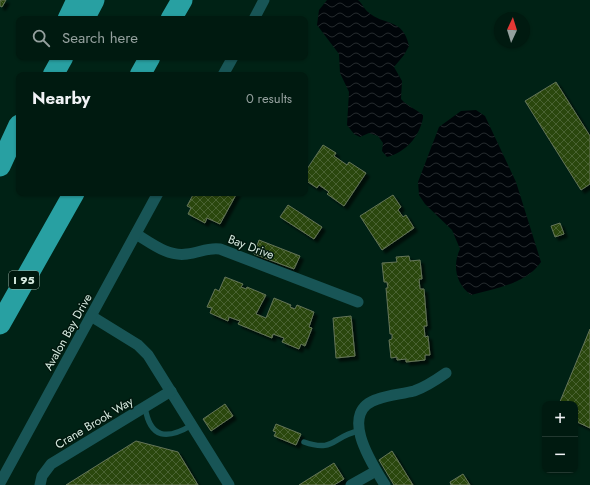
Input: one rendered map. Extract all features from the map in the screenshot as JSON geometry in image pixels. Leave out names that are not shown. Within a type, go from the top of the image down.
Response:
[{"type":"highway","points":[[69,16],[77,0]]},
{"type":"highway","points":[[86,16],[94,0]]},
{"type":"highway","points":[[173,16],[182,0]]},
{"type":"highway","points":[[43,72],[49,60]]},
{"type":"highway","points":[[55,72],[61,60]]},
{"type":"highway","points":[[142,72],[148,60]]},
{"type":"highway","points":[[0,166],[16,131]]},
{"type":"highway","points":[[0,172],[16,143]]},
{"type":"highway","name":"I 95","points":[[0,324],[72,196]]},
{"type":"street","points":[[256,16],[264,0]]},
{"type":"street","points":[[225,72],[231,60]]},
{"type":"street","name":"Avalon Bay Drive","points":[[0,483],[156,196]]},
{"type":"street","name":"Bay Drive","points":[[136,234],[168,252],[178,255],[211,248],[220,249],[358,302]]},
{"type":"street","points":[[91,316],[138,345],[148,355],[229,485]]},
{"type":"street","points":[[385,485],[363,448],[359,431],[361,413],[367,404],[377,399],[414,390],[429,384],[446,373]]},
{"type":"street","name":"Crane Brook Way","points":[[40,485],[44,472],[51,464],[171,391]]},
{"type":"street","points":[[351,485],[376,471]]},
{"type":"lane","points":[[145,407],[147,419],[151,428],[157,433],[172,434],[192,425]]},
{"type":"lane","points":[[304,442],[317,447],[329,446],[347,433],[359,431]]},
{"type":"water","points":[[327,0],[358,0],[368,12],[397,26],[402,30],[406,37],[409,46],[394,67],[402,81],[401,99],[423,115],[423,118],[421,125],[411,143],[394,155],[387,157],[382,151],[383,143],[378,136],[369,133],[360,137],[354,134],[347,125],[349,92],[340,73],[339,54],[317,25],[319,10]]},
{"type":"water","points":[[476,110],[485,116],[516,182],[541,262],[535,269],[519,280],[471,295],[462,286],[457,274],[456,262],[460,249],[452,230],[425,204],[419,195],[418,182],[439,127],[461,111]]},
{"type":"building","points":[[0,0],[6,0],[2,7],[0,6]]},
{"type":"building","points":[[556,82],[590,136],[590,184],[581,190],[525,101]]},
{"type":"building","points":[[323,145],[336,153],[334,156],[347,165],[349,162],[366,173],[344,206],[327,194],[329,192],[319,185],[317,188],[308,182],[308,168]]},
{"type":"building","points":[[393,195],[401,207],[398,210],[403,217],[406,215],[414,228],[382,250],[360,216]]},
{"type":"building","points":[[192,196],[235,196],[220,224],[207,218],[205,223],[188,214],[191,208],[187,206]]},
{"type":"building","points":[[288,205],[322,227],[314,239],[280,217]]},
{"type":"building","points":[[560,223],[564,234],[555,237],[551,226]]},
{"type":"building","points":[[259,240],[300,256],[294,269],[254,254]]},
{"type":"building","points":[[409,256],[410,261],[420,260],[422,279],[419,279],[420,289],[424,289],[427,326],[424,326],[425,337],[428,336],[430,355],[425,355],[425,360],[406,362],[406,359],[397,360],[397,357],[391,358],[389,340],[392,339],[392,334],[390,334],[386,288],[388,288],[387,282],[384,282],[382,263],[397,262],[396,257]]},
{"type":"building","points":[[225,277],[243,284],[241,287],[246,289],[247,287],[266,295],[256,314],[266,318],[274,298],[291,305],[290,307],[295,309],[297,305],[314,312],[309,327],[312,328],[305,346],[301,344],[299,349],[282,342],[284,338],[273,334],[272,338],[238,324],[240,321],[229,317],[228,321],[210,313],[212,308],[207,307],[215,289],[219,291]]},
{"type":"building","points":[[351,316],[355,356],[336,358],[333,318]]},
{"type":"building","points":[[590,329],[590,428],[578,422],[578,401],[560,401]]},
{"type":"building","points":[[225,404],[233,416],[211,431],[203,419]]},
{"type":"building","points":[[276,424],[301,434],[296,445],[274,436],[276,432],[273,431]]},
{"type":"building","points":[[136,441],[178,452],[198,485],[66,485]]},
{"type":"building","points":[[392,451],[413,485],[394,485],[379,460]]},
{"type":"building","points":[[334,463],[344,479],[334,485],[299,485]]},
{"type":"building","points":[[463,474],[470,485],[451,485],[450,482]]}]
